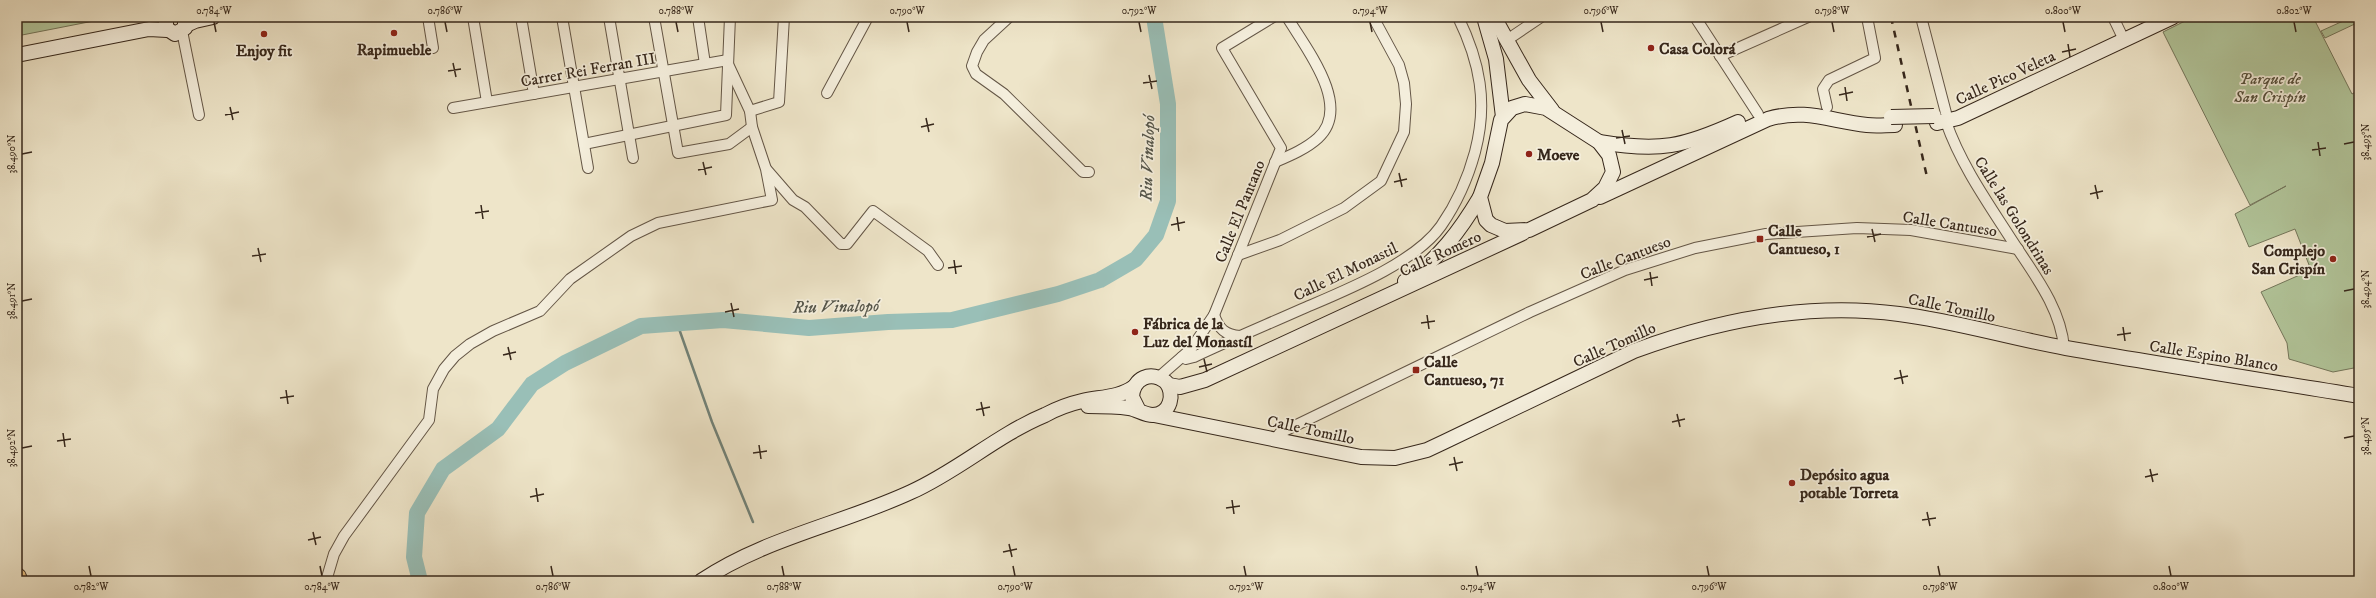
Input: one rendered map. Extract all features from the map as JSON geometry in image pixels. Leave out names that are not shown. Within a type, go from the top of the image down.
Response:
[{"type":"highway","points":[[17,577],[18,581]]},
{"type":"main road","points":[[17,55],[149,30],[179,26],[213,17]]},
{"type":"main road","points":[[1484,17],[1496,59],[1503,117],[1492,163],[1480,197],[1483,215],[1491,225],[1505,231],[1529,230],[1592,200],[1758,114],[1782,106],[1797,104],[1827,107],[1867,117],[1893,121]]},
{"type":"main road","points":[[1494,17],[1529,80],[1553,112]]},
{"type":"main road","name":"Calle Pico Veleta","points":[[2122,36],[2151,17]]},
{"type":"main road","name":"Calle Pico Veleta","points":[[1941,118],[2122,36],[2173,17]]},
{"type":"main road","points":[[1503,117],[1512,108],[1525,104],[1539,105],[1553,112],[1600,142],[1609,155],[1613,172],[1606,188],[1592,200]]},
{"type":"main road","points":[[1600,142],[1635,147],[1661,147],[1713,138],[1784,114],[1816,114],[1868,125],[1893,121],[1941,118]]},
{"type":"main road","name":"Calle Romero","points":[[1170,402],[1205,380],[1366,305],[1411,278],[1430,262],[1458,230],[1480,197]]},
{"type":"main road","name":"Calle Romero","points":[[1366,305],[1380,301],[1529,230]]},
{"type":"main road","name":"Calle Tomillo","points":[[1154,415],[1361,457],[1395,458],[1444,442],[1634,351],[1719,324],[1783,313],[1838,310],[1900,314],[2064,348]]},
{"type":"main road","name":"Calle Espino Blanco","points":[[2064,348],[2359,396]]},
{"type":"main road","points":[[1062,408],[1096,406],[1139,411],[1154,415],[1162,412],[1170,402],[1171,393],[1164,381],[1148,376],[1137,382],[1134,387],[1132,397],[1139,411]]},
{"type":"main road","name":"Calle Romero","points":[[1164,381],[1180,387],[1205,380]]},
{"type":"main road","points":[[702,581],[734,562],[761,549],[894,499],[924,486],[1030,422],[1062,408],[1119,394],[1134,387]]},
{"type":"main road","name":"Calle Tomillo","points":[[1170,402],[1181,415],[1192,422]]},
{"type":"street","points":[[428,17],[433,48]]},
{"type":"street","points":[[473,17],[487,102]]},
{"type":"street","points":[[521,17],[534,94]]},
{"type":"street","points":[[562,17],[588,168]]},
{"type":"street","points":[[609,17],[634,158]]},
{"type":"street","points":[[654,17],[678,153],[729,144],[752,126]]},
{"type":"street","points":[[698,17],[705,64]]},
{"type":"street","points":[[584,144],[726,115],[730,17]]},
{"type":"street","points":[[750,111],[779,102],[784,17]]},
{"type":"street","points":[[827,93],[868,17]]},
{"type":"street","points":[[1009,17],[984,40],[977,52],[972,66],[976,74],[1004,94],[1083,172],[1089,172]]},
{"type":"street","name":"Calle El Pantano","points":[[1164,381],[1199,339],[1214,315],[1280,148],[1222,48],[1273,17]]},
{"type":"street","points":[[1275,162],[1291,155],[1319,138],[1331,118],[1330,93],[1316,64],[1287,17]]},
{"type":"street","points":[[1238,255],[1280,240],[1344,208],[1381,180],[1404,132],[1406,104],[1404,83],[1399,65],[1373,17]]},
{"type":"street","name":"Calle El Monastil","points":[[1182,358],[1186,359],[1194,357],[1352,287],[1410,255],[1441,226],[1467,179],[1480,130],[1483,110],[1478,71],[1458,17]]},
{"type":"street","points":[[1507,40],[1541,17]]},
{"type":"street","points":[[1695,17],[1758,114]]},
{"type":"street","points":[[1720,56],[1808,17]]},
{"type":"street","points":[[1827,107],[1824,89],[1828,80],[1875,58],[1867,17]]},
{"type":"street","name":"Calle las Golondrinas","points":[[1921,17],[1941,118],[1956,150],[2044,289],[2058,325],[2064,348]]},
{"type":"street","points":[[2113,17],[2122,36]]},
{"type":"street","points":[[179,26],[199,115]]},
{"type":"street","points":[[326,581],[334,554],[344,536],[429,420],[433,389],[444,369],[455,356],[470,344],[493,331],[540,311],[570,279],[631,236],[658,223],[772,200],[766,169],[752,126],[750,111],[728,62]]},
{"type":"street","name":"Carrer Rei Ferran III","points":[[453,108],[663,71],[728,62]]},
{"type":"street","points":[[766,169],[793,200],[805,207],[841,244],[847,244],[873,211],[928,251],[938,265]]},
{"type":"street","name":"Calle Cantueso","points":[[1274,439],[1280,433],[1530,312],[1626,270],[1695,248],[1766,234],[1857,228],[1911,230],[2018,249]]},
{"type":"street","points":[[1214,315],[1218,327],[1229,335],[1241,336]]},
{"type":"green space","points":[[17,17],[114,17],[17,36]]},
{"type":"green space","name":"Parque de San Crispín","points":[[2193,17],[2313,17],[2352,94],[2359,90],[2359,367],[2333,372],[2289,359],[2287,343],[2261,292],[2311,270],[2295,229],[2249,247],[2235,214],[2286,186],[2250,205],[2163,32]]},
{"type":"green space","points":[[2352,17],[2359,17],[2359,22],[2325,38],[2321,31]]},
{"type":"waterway","name":"Riu Vinalopó","points":[[420,581],[414,557],[417,513],[443,469],[498,429],[532,384],[565,363],[641,326],[723,320],[809,328],[888,322],[952,320],[1058,294],[1100,280],[1136,259],[1156,235],[1168,201],[1168,104],[1154,17]]},
{"type":"waterway","points":[[677,323],[712,422],[753,522]]},
{"type":"railway","points":[[1891,17],[1927,177]]},
{"type":"place","name":"Rapimueble","points":[[394,33]]},
{"type":"place","name":"Enjoy fit","points":[[264,34]]},
{"type":"place","name":"Casa Colorá","points":[[1651,48]]},
{"type":"place","name":"Moeve","points":[[1529,154]]},
{"type":"place","name":"Calle Cantueso, 1","points":[[1760,239]]},
{"type":"place","name":"Complejo San Crispín","points":[[2333,259]]},
{"type":"place","name":"Fábrica de la Luz del Monastíl","points":[[1135,332]]},
{"type":"place","name":"Calle Cantueso, 71","points":[[1416,370]]},
{"type":"place","name":"Depósito agua potable Torreta","points":[[1792,483]]}]
